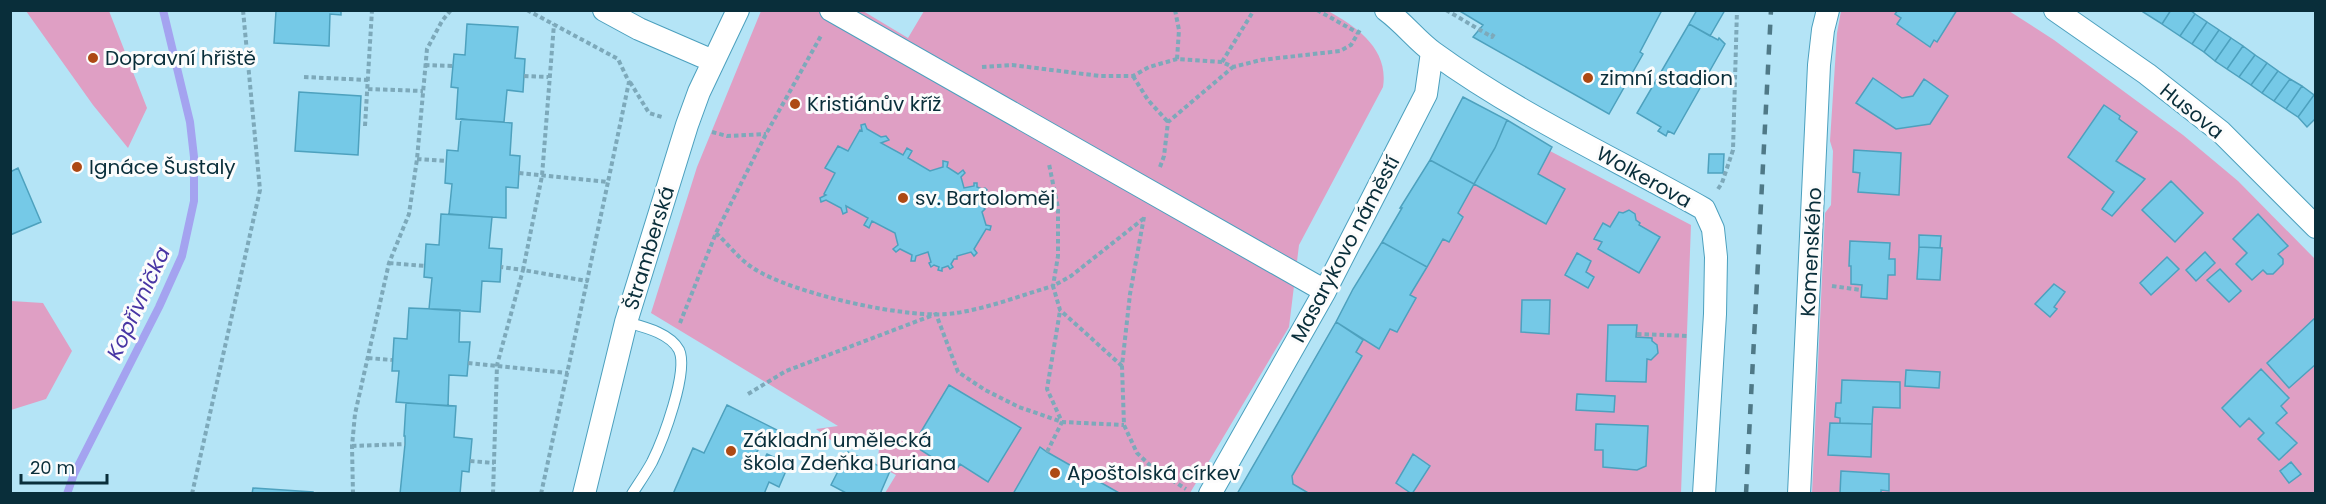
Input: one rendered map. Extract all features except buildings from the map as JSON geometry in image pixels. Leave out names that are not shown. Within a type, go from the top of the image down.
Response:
[{"type":"street","points":[[604,10],[639,29],[713,61]]},
{"type":"street","name":"Štramberská","points":[[584,494],[626,322],[687,125],[713,61],[738,10]]},
{"type":"street","points":[[1386,10],[1404,23],[1432,52]]},
{"type":"street","name":"Komenského","points":[[1799,494],[1819,65],[1828,10]]},
{"type":"street","name":"Husova","points":[[2055,10],[2147,74],[2221,132],[2316,227]]},
{"type":"street","points":[[832,11],[1325,291]]},
{"type":"street","name":"Wolkerova","points":[[1432,52],[1496,94],[1704,209],[1713,230],[1716,257],[1714,338],[1704,494]]},
{"type":"street","name":"Masarykovo náměstí","points":[[1210,494],[1325,291],[1426,94],[1432,52]]},
{"type":"lane","points":[[626,322],[648,328],[673,342],[681,358],[682,369],[664,434],[652,462],[632,494]]},
{"type":"path","points":[[192,494],[260,190],[243,10]]},
{"type":"path","points":[[365,126],[372,10]]},
{"type":"path","points":[[353,494],[352,446],[355,414],[389,263],[409,214],[417,159],[427,49],[442,21],[451,10]]},
{"type":"path","points":[[527,10],[618,59],[629,82],[649,113],[662,117]]},
{"type":"path","points":[[1175,10],[1179,30],[1178,59]]},
{"type":"path","points":[[1222,62],[1254,10]]},
{"type":"path","points":[[1317,10],[1358,33]]},
{"type":"path","points":[[1446,10],[1492,37],[1495,32]]},
{"type":"path","points":[[1704,209],[1722,183],[1733,150],[1737,10]]},
{"type":"path","points":[[673,342],[716,233],[832,11]]},
{"type":"path","points":[[493,494],[497,365],[523,270],[542,176],[548,77],[554,24]]},
{"type":"path","points":[[1193,493],[1153,468],[1137,453],[1124,425],[1122,366],[1130,294],[1150,192],[1164,156],[1168,122],[1233,67],[1262,60],[1340,51],[1351,45],[1361,28]]},
{"type":"path","points":[[946,76],[986,66],[1012,65],[1100,76],[1133,76],[1149,67],[1178,59],[1222,62],[1233,67]]},
{"type":"path","points":[[425,65],[453,66]]},
{"type":"path","points":[[524,76],[548,77]]},
{"type":"path","points":[[1133,76],[1148,100],[1168,122]]},
{"type":"path","points":[[304,77],[368,80]]},
{"type":"path","points":[[541,494],[629,82]]},
{"type":"path","points":[[368,89],[423,91]]},
{"type":"path","points":[[1044,131],[1058,208],[1058,256],[1053,286],[1060,310],[1047,389],[1062,422]]},
{"type":"path","points":[[711,132],[727,136],[766,134]]},
{"type":"path","points":[[417,159],[446,161]]},
{"type":"path","points":[[519,173],[608,182]]},
{"type":"path","points":[[716,233],[753,268],[795,287],[860,305],[936,314],[956,313],[1053,286],[1071,276],[1144,219]]},
{"type":"path","points":[[389,263],[425,266]]},
{"type":"path","points":[[501,267],[587,281]]},
{"type":"path","points":[[1822,285],[1861,290]]},
{"type":"path","points":[[1060,310],[1122,366]]},
{"type":"path","points":[[748,394],[786,370],[936,314]]},
{"type":"path","points":[[936,314],[955,366],[962,376],[1019,407],[1062,422],[1124,425]]},
{"type":"path","points":[[1637,334],[1687,336]]},
{"type":"path","points":[[368,358],[392,360]]},
{"type":"path","points":[[468,363],[568,374]]},
{"type":"path","points":[[1047,452],[1062,422]]},
{"type":"path","points":[[352,446],[405,444]]},
{"type":"path","points":[[470,461],[494,463]]},
{"type":"shaded area","name":"Dopravní hřiště","points":[[26,11],[109,11],[147,108],[128,148],[93,105]]},
{"type":"shaded area","points":[[761,11],[863,11],[908,38],[924,11],[1328,11],[1350,24],[1369,41],[1381,61],[1384,73],[1383,87],[1299,245],[1289,327],[1190,493],[885,493],[896,475],[877,465],[879,449],[875,445],[865,440],[855,440],[840,447],[816,429],[838,426],[651,313],[697,167]]},
{"type":"shaded area","points":[[1841,11],[2009,11],[2054,40],[2183,135],[2238,181],[2315,259],[2315,493],[1812,494],[1825,213],[1831,205],[1833,151],[1830,141],[1837,33]]},
{"type":"shaded area","points":[[1463,97],[1552,147],[1550,151],[1691,225],[1681,493],[1237,494],[1402,209],[1400,208],[1430,160]]},
{"type":"shaded area","points":[[11,301],[43,303],[72,351],[46,399],[11,410]]},
{"type":"waterway","name":"Kopřivnička","points":[[67,494],[74,474],[159,307],[182,256],[194,201],[194,157],[190,122],[163,10]]},
{"type":"railway","points":[[1746,494],[1771,10]]},
{"type":"place","name":"Dopravní hřiště","points":[[93,58]]},
{"type":"place","name":"zimní stadion","points":[[1588,78]]},
{"type":"place","name":"Kristiánův kříž","points":[[795,104]]},
{"type":"place","name":"Ignáce Šustaly","points":[[77,167]]},
{"type":"place","name":"sv. Bartoloměj","points":[[903,198]]},
{"type":"place","name":"Základní umělecká škola Zdeňka Buriana","points":[[731,451]]},
{"type":"place","name":"Apoštolská církev","points":[[1055,473]]}]
